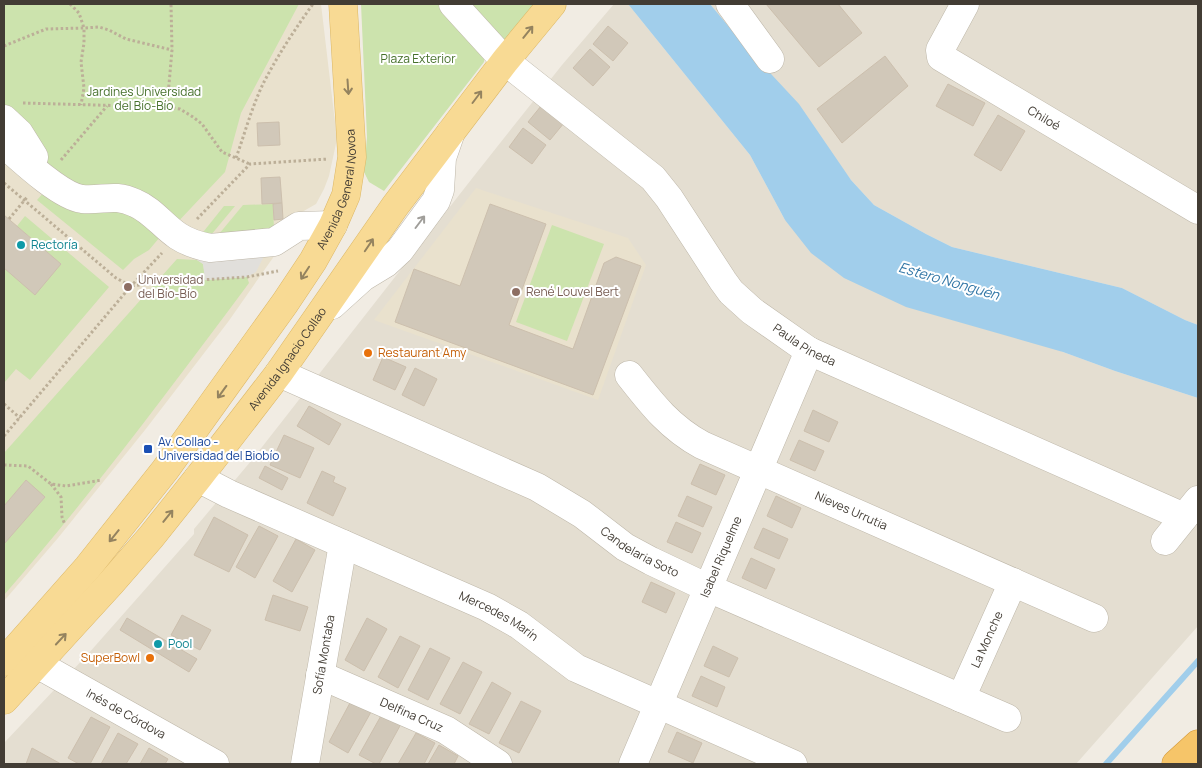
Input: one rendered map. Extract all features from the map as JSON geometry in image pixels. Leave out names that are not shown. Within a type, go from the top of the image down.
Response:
[{"type":"highway","points":[[1176,764],[1198,744]]},
{"type":"highway","points":[[1184,764],[1198,748]]},
{"type":"main road","name":"Avenida General Novoa","points":[[4,662],[58,602],[165,470],[251,353],[313,261],[333,225],[346,195],[352,157],[343,4]]},
{"type":"main road","name":"Avenida Ignacio Collao","points":[[4,700],[73,626],[151,537],[198,478],[279,373],[395,206],[505,61],[552,4]]},
{"type":"street","points":[[453,4],[505,61]]},
{"type":"street","points":[[730,4],[770,59]]},
{"type":"street","name":"Chiloé","points":[[965,4],[940,50],[942,57],[1198,210]]},
{"type":"street","name":"Paula Pineda","points":[[505,61],[653,178],[670,198],[731,292],[752,311],[809,351],[1191,508],[1165,541]]},
{"type":"street","points":[[11,111],[19,133],[28,145],[44,179]]},
{"type":"street","points":[[4,144],[44,179],[81,199],[121,197],[137,203],[153,214],[178,237],[210,248],[274,242],[299,226],[333,225]]},
{"type":"street","name":"Isabel Riquelme","points":[[633,764],[809,351]]},
{"type":"street","name":"Candelaria Soto","points":[[279,373],[537,487],[582,514],[625,547],[708,588],[1007,718]]},
{"type":"street","name":"Nieves Urrutia","points":[[628,375],[676,429],[702,445],[1094,618]]},
{"type":"street","name":"Mercedes Marín","points":[[198,478],[229,494],[500,614],[519,625],[576,668],[793,764]]},
{"type":"street","name":"Sofía Montaba","points":[[305,764],[343,544]]},
{"type":"street","name":"La Monche","points":[[961,698],[1012,582]]},
{"type":"street","name":"Inés de Córdova","points":[[37,664],[215,764]]},
{"type":"street","name":"Delfina Cruz","points":[[320,675],[446,730],[498,764]]},
{"type":"path","points":[[70,4],[80,13],[84,28],[81,62],[84,88],[81,105]]},
{"type":"path","points":[[167,107],[172,50],[171,4]]},
{"type":"path","points":[[236,158],[254,105],[264,83],[292,33],[313,4]]},
{"type":"path","points":[[4,46],[46,29],[99,28],[109,30],[126,39],[172,50]]},
{"type":"path","points":[[11,111],[81,105],[167,107],[180,109],[193,117],[202,124],[222,152],[250,164],[352,157]]},
{"type":"path","points":[[9,219],[108,105]]},
{"type":"path","points":[[4,436],[131,286],[250,164]]},
{"type":"path","points":[[4,183],[116,278],[131,286],[247,277],[313,261]]},
{"type":"path","points":[[4,404],[20,418]]},
{"type":"path","points":[[4,466],[28,466],[51,484],[61,497],[62,517],[65,525]]},
{"type":"path","points":[[51,484],[66,486],[102,480]]},
{"type":"shaded area","name":"Universidad del Bío-Bío","points":[[4,4],[321,4],[337,139],[329,176],[316,204],[295,216],[277,252],[228,322],[145,430],[58,538],[4,601]]},
{"type":"shaded area","points":[[614,4],[628,4],[750,155],[785,220],[1063,352],[1198,398],[1198,626],[1076,764],[4,764],[4,743],[88,654],[194,534],[194,529],[251,461],[562,65]]},
{"type":"shaded area","points":[[710,4],[1198,4],[1198,325],[1122,288],[952,247],[874,205],[851,180]]},
{"type":"shaded area","name":"René Louvel Bert","points":[[476,188],[628,238],[646,265],[598,400],[374,320]]},
{"type":"shaded area","points":[[264,256],[256,272],[247,277],[205,280],[203,264],[197,260]]},
{"type":"green space","name":"Jardines Universidad del Bío-Bío","points":[[4,4],[299,4],[241,113],[225,172],[174,226],[102,192],[57,179],[4,111]]},
{"type":"green space","name":"Plaza Exterior","points":[[361,4],[440,4],[485,52],[484,62],[384,191],[369,182],[364,172],[367,137]]},
{"type":"green space","points":[[462,4],[536,4],[508,38],[496,42]]},
{"type":"green space","points":[[45,191],[120,209],[165,231],[149,250],[134,259],[123,270],[37,200]]},
{"type":"green space","points":[[273,204],[274,230],[219,234],[243,205]]},
{"type":"green space","points":[[224,206],[235,206],[211,235],[200,236]]},
{"type":"green space","points":[[25,216],[109,287],[30,380],[16,369],[4,383],[4,268],[35,294],[61,264],[17,226]]},
{"type":"green space","points":[[552,225],[604,244],[567,341],[516,322]]},
{"type":"green space","points":[[177,259],[197,260],[203,264],[206,280],[247,277],[249,283],[99,480],[4,595],[4,544],[45,497],[25,481],[4,506],[4,453]]},
{"type":"water","name":"Estero Nonguén","points":[[628,4],[710,4],[744,45],[799,104],[851,180],[874,205],[952,247],[1122,288],[1198,325],[1198,398],[1063,352],[906,307],[844,278],[811,253],[785,220],[750,155]]},
{"type":"building","points":[[766,4],[838,4],[862,33],[819,67]]},
{"type":"building","points":[[608,26],[628,43],[613,61],[593,44]]},
{"type":"building","points":[[590,49],[610,67],[593,86],[573,68]]},
{"type":"building","points":[[885,56],[908,86],[842,143],[817,109]]},
{"type":"building","points":[[948,84],[985,103],[973,126],[936,106]]},
{"type":"building","points":[[541,106],[564,123],[550,140],[528,122]]},
{"type":"building","points":[[998,115],[1025,131],[1001,171],[974,155]]},
{"type":"building","points":[[279,122],[280,145],[258,146],[257,123]]},
{"type":"building","points":[[523,128],[546,145],[532,164],[509,147]]},
{"type":"building","points":[[280,177],[282,203],[262,204],[261,178]]},
{"type":"building","points":[[282,203],[283,219],[274,220],[273,204]]},
{"type":"building","points":[[490,204],[546,224],[509,325],[573,349],[604,263],[616,257],[641,266],[593,395],[395,322],[414,269],[460,286]]},
{"type":"building","name":"Rectoría","points":[[4,215],[61,264],[35,295],[4,268]]},
{"type":"building","points":[[383,357],[406,367],[395,390],[373,380]]},
{"type":"building","points":[[415,368],[437,379],[424,406],[402,395]]},
{"type":"building","points":[[309,406],[341,424],[329,445],[297,426]]},
{"type":"building","points":[[813,410],[838,422],[829,442],[804,431]]},
{"type":"building","points":[[284,435],[314,448],[300,478],[270,465]]},
{"type":"building","points":[[799,440],[824,451],[815,471],[790,460]]},
{"type":"building","points":[[700,464],[725,475],[716,495],[691,484]]},
{"type":"building","points":[[265,466],[288,478],[282,490],[259,478]]},
{"type":"building","points":[[322,471],[335,477],[333,482],[346,488],[333,516],[307,503]]},
{"type":"building","points":[[26,480],[45,497],[4,544],[4,506]]},
{"type":"building","points":[[687,496],[712,507],[703,527],[678,516]]},
{"type":"building","points":[[776,496],[801,508],[792,528],[767,516]]},
{"type":"building","points":[[214,517],[248,535],[229,572],[194,555]]},
{"type":"building","points":[[676,522],[701,533],[692,553],[667,542]]},
{"type":"building","points":[[259,526],[278,536],[255,578],[236,567]]},
{"type":"building","points":[[763,528],[788,539],[779,559],[754,548]]},
{"type":"building","points":[[296,539],[315,550],[292,592],[273,581]]},
{"type":"building","points":[[751,558],[775,569],[766,589],[742,578]]},
{"type":"building","points":[[651,582],[675,593],[666,613],[642,602]]},
{"type":"building","points":[[273,595],[308,607],[300,631],[265,620]]},
{"type":"building","points":[[182,615],[211,630],[200,650],[171,635]]},
{"type":"building","name":"Pool","points":[[127,618],[197,659],[189,672],[120,630]]},
{"type":"building","points":[[367,618],[387,629],[364,671],[345,660]]},
{"type":"building","points":[[400,636],[420,646],[398,688],[378,677]]},
{"type":"building","points":[[713,646],[738,658],[729,677],[704,666]]},
{"type":"building","points":[[430,648],[450,658],[428,700],[408,690]]},
{"type":"building","points":[[463,662],[482,672],[460,714],[440,704]]},
{"type":"building","points":[[701,676],[725,687],[717,707],[692,696]]},
{"type":"building","points":[[492,682],[511,693],[489,734],[469,724]]},
{"type":"building","points":[[351,701],[371,712],[348,753],[329,742]]},
{"type":"building","points":[[521,701],[541,711],[519,753],[499,743]]},
{"type":"building","points":[[382,714],[401,724],[379,764],[376,764],[359,755]]},
{"type":"building","points":[[91,717],[110,727],[90,764],[79,764],[68,758]]},
{"type":"building","points":[[677,732],[702,743],[693,763],[668,752]]},
{"type":"building","points":[[118,733],[138,744],[126,764],[101,764]]},
{"type":"building","points":[[416,733],[435,743],[424,764],[398,764]]},
{"type":"building","points":[[439,745],[458,756],[454,764],[428,764]]},
{"type":"building","points":[[32,748],[61,764],[26,764]]},
{"type":"building","points":[[149,748],[168,759],[165,764],[140,764]]},
{"type":"waterway","points":[[1106,764],[1198,661]]},
{"type":"place","name":"Rectoría","points":[[21,245]]},
{"type":"place","name":"Universidad del Bío-Bío","points":[[128,287]]},
{"type":"place","name":"René Louvel Bert","points":[[516,292]]},
{"type":"place","name":"Restaurant Amy","points":[[368,353]]},
{"type":"place","name":"Av. Collao - Universidad del Biobío","points":[[148,449]]},
{"type":"place","name":"Pool","points":[[158,644]]},
{"type":"place","name":"SuperBowl","points":[[150,658]]}]
